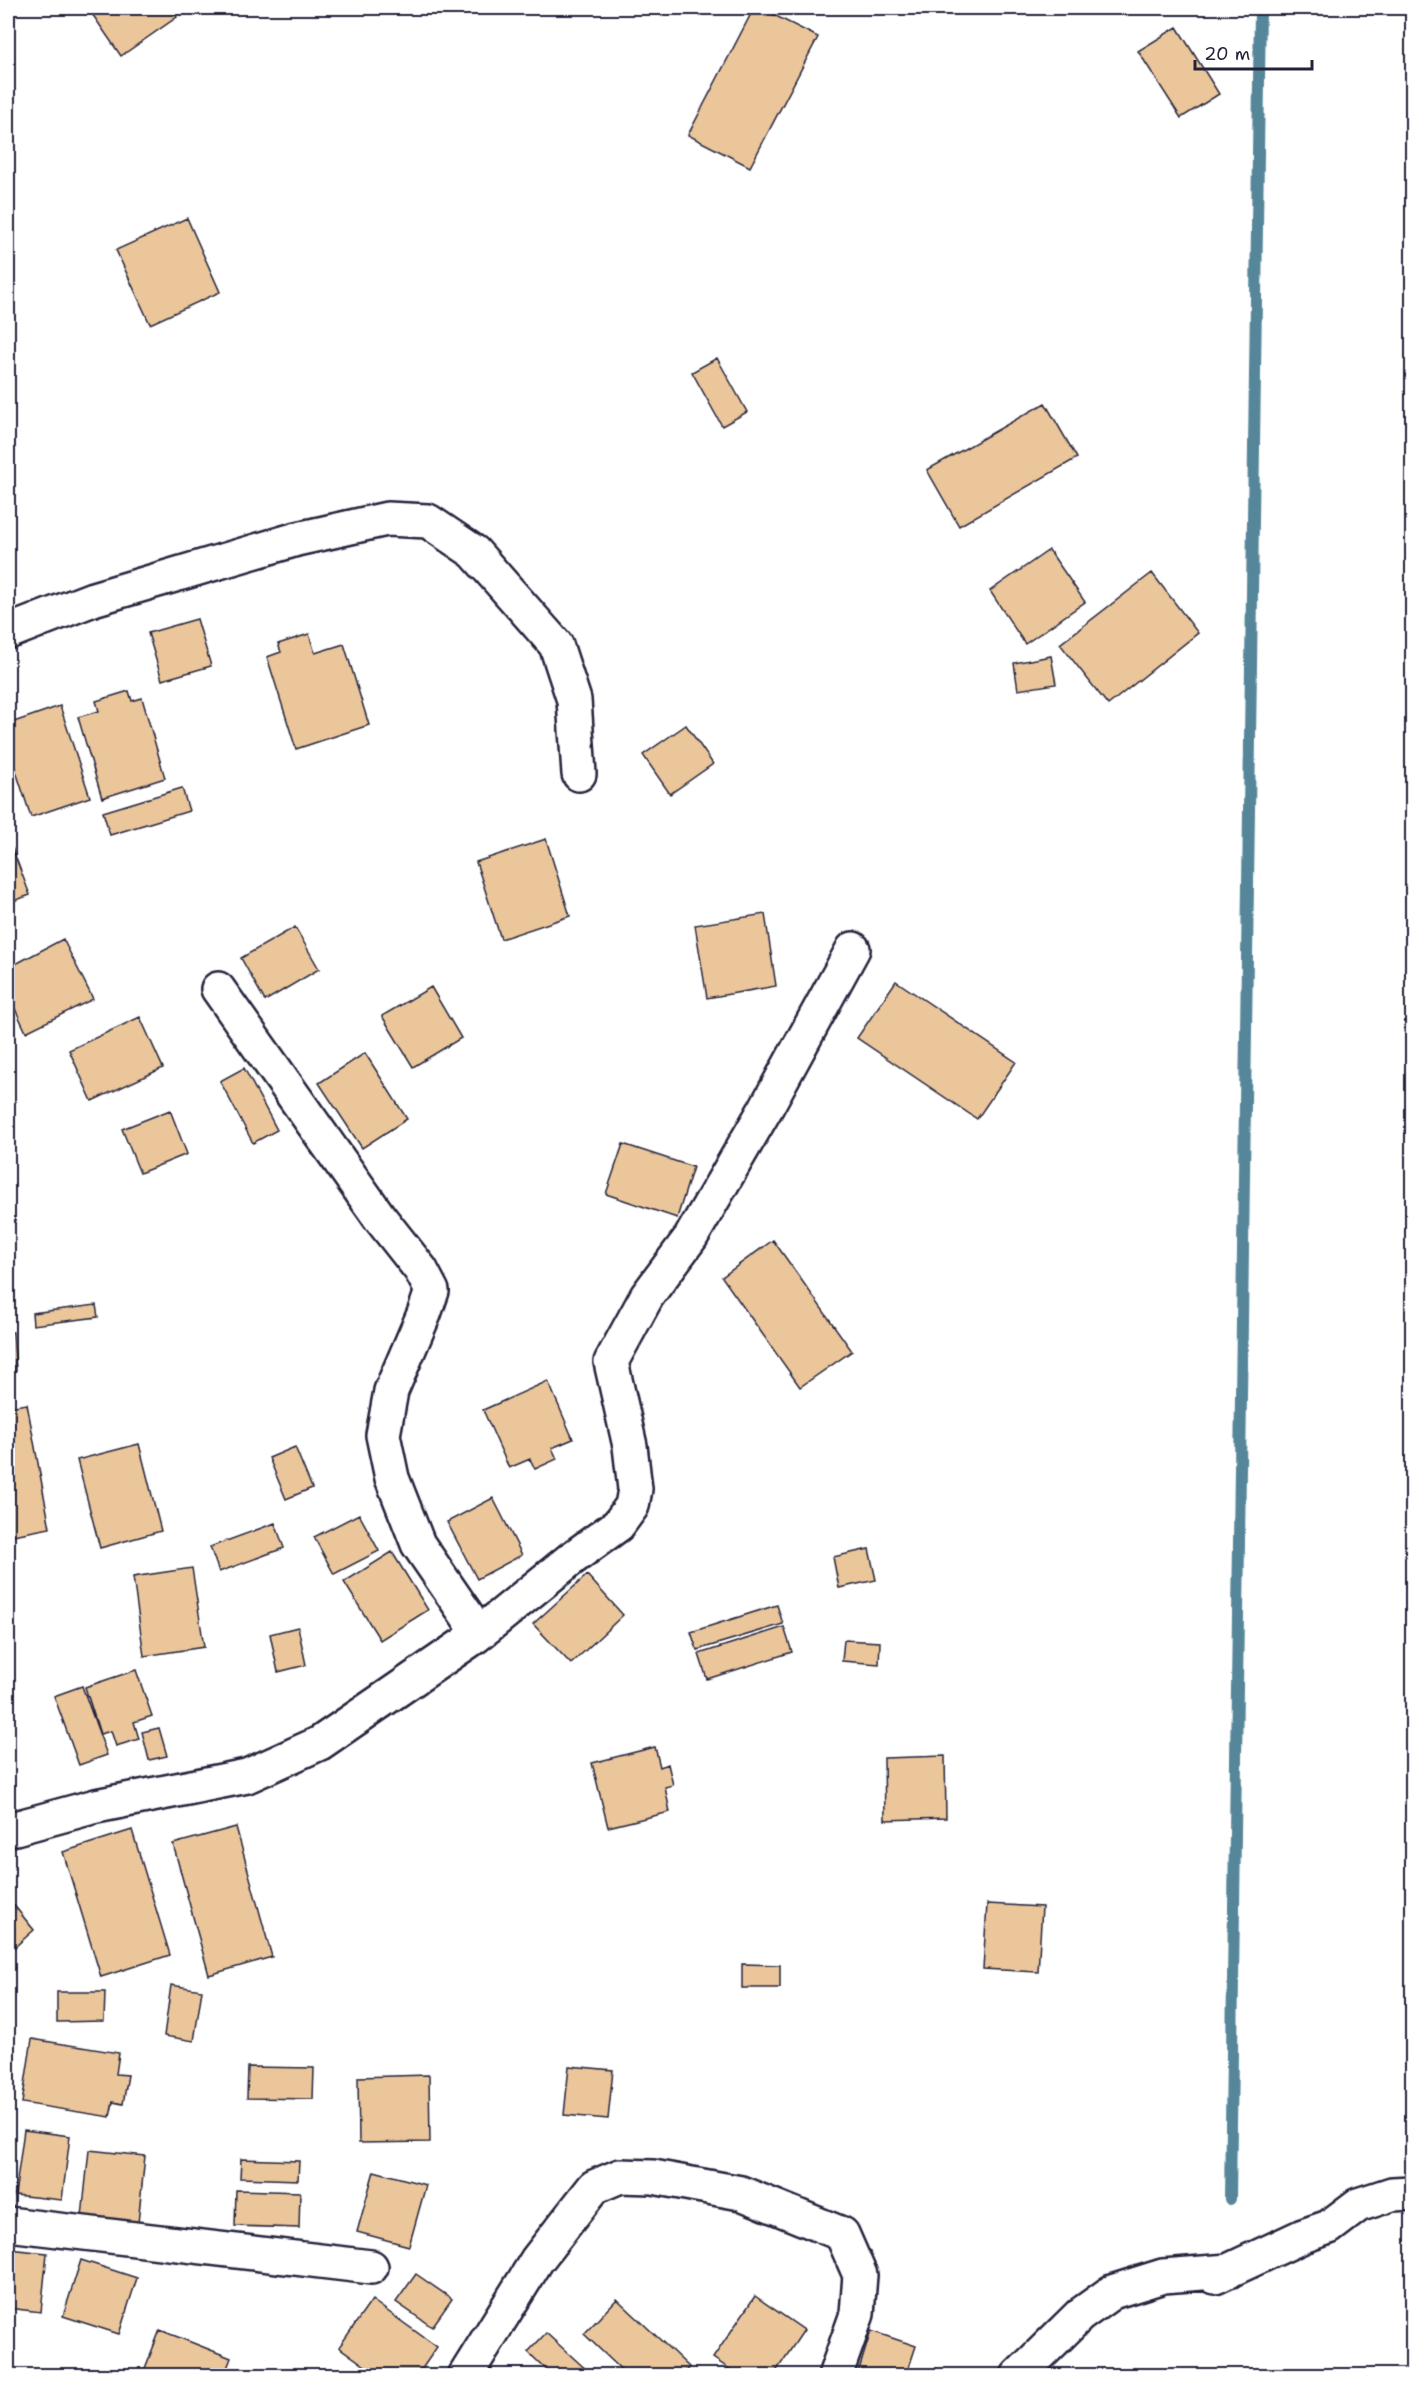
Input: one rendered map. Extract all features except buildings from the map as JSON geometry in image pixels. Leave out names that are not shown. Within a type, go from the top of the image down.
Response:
[{"type":"street","points":[[8,632],[93,599],[297,539],[387,519],[428,520],[474,552],[556,645],[574,700],[579,774]]},
{"type":"street","points":[[8,1830],[96,1806],[247,1776],[320,1743],[478,1633],[618,1524],[632,1506],[636,1489],[630,1446],[611,1362],[647,1296],[697,1227],[853,949]]},
{"type":"street","points":[[218,989],[380,1218],[421,1270],[432,1291],[391,1391],[383,1435],[392,1478],[418,1544],[478,1633]]},
{"type":"street","points":[[465,2376],[537,2260],[594,2187],[620,2176],[653,2177],[741,2193],[842,2234],[860,2275],[857,2314],[835,2376]]},
{"type":"street","points":[[1018,2376],[1080,2315],[1112,2292],[1163,2276],[1222,2274],[1303,2236],[1329,2227],[1358,2205],[1392,2194],[1413,2193]]},
{"type":"street","points":[[8,2224],[371,2267]]},
{"type":"waterway","points":[[1230,2199],[1260,8]]}]
